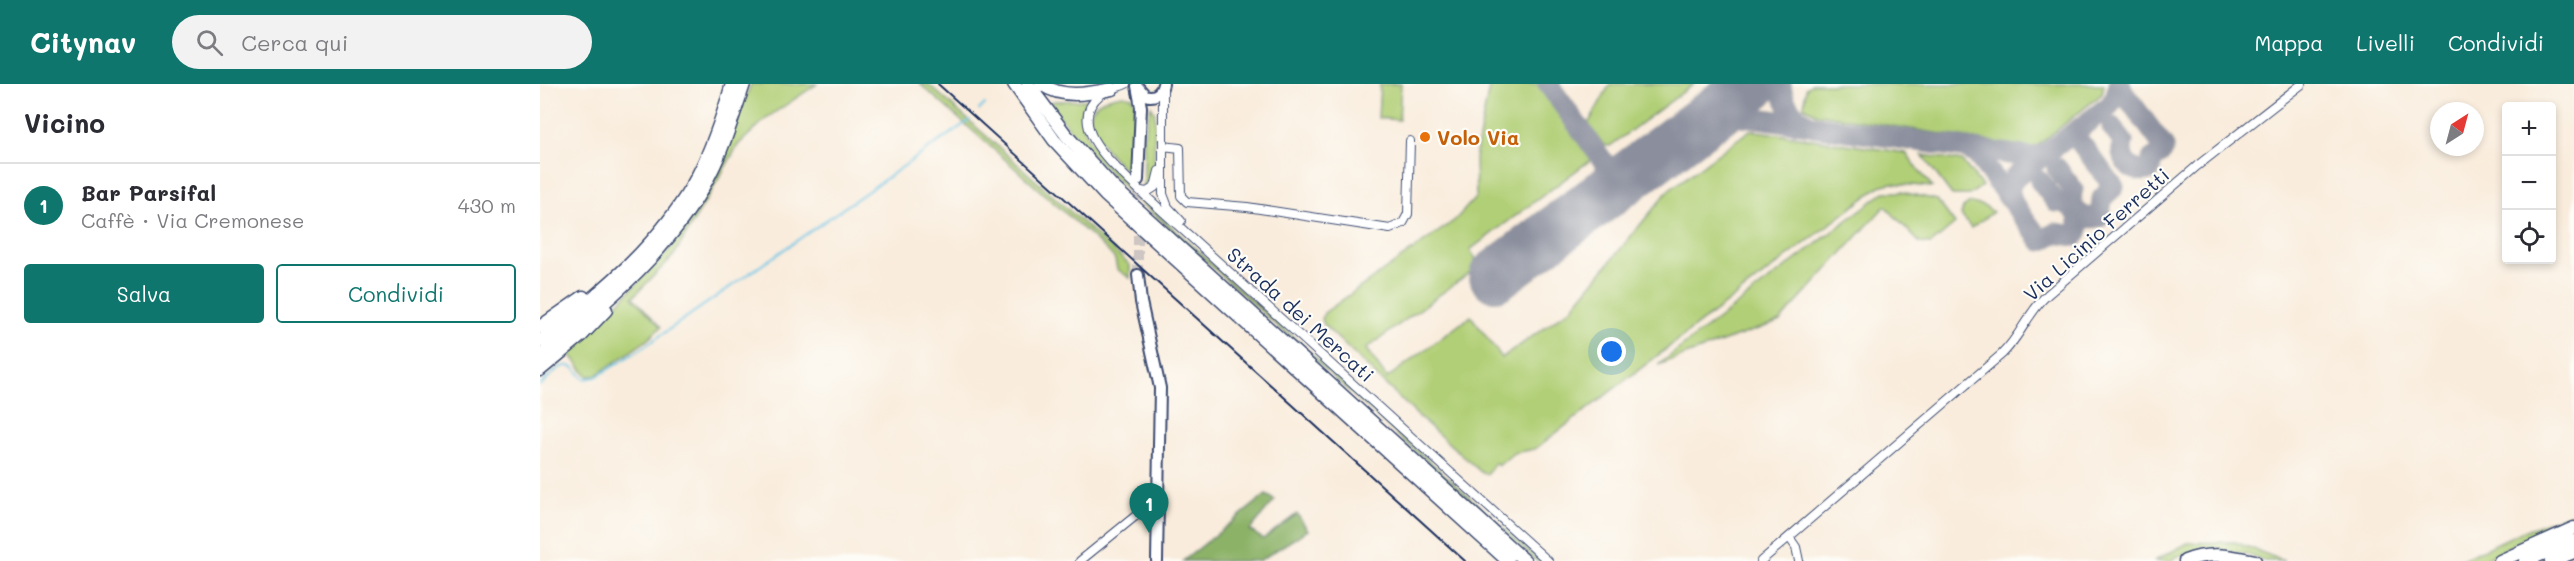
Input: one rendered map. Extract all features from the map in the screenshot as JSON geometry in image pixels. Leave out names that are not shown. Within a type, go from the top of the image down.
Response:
[{"type":"highway","points":[[540,341],[633,262],[676,210],[705,159],[732,84]]},
{"type":"highway","points":[[540,370],[581,336],[662,254],[712,170],[744,84]]},
{"type":"highway","points":[[1007,84],[1105,195],[1508,561]]},
{"type":"highway","points":[[1014,84],[1037,118]]},
{"type":"highway","points":[[1028,84],[1065,135],[1113,187],[1525,561]]},
{"type":"highway","points":[[1041,84],[1054,92],[1069,95],[1112,89]]},
{"type":"highway","points":[[540,327],[612,276],[676,210]]},
{"type":"highway","points":[[540,356],[624,286],[674,232]]},
{"type":"highway","points":[[2488,561],[2527,542],[2574,528]]},
{"type":"highway","points":[[2500,561],[2559,533]]},
{"type":"highway","points":[[2525,561],[2574,540]]},
{"type":"highway","points":[[2551,561],[2574,552]]},
{"type":"highway","points":[[2185,561],[2217,555],[2250,560]]},
{"type":"main road","points":[[1140,124],[1148,104],[1163,84]]},
{"type":"main road","points":[[1133,85],[1145,95],[1156,95]]},
{"type":"main road","points":[[1133,85],[1141,104],[1139,185]]},
{"type":"main road","points":[[1138,275],[1141,302],[1160,388],[1157,561]]},
{"type":"street","name":"Strada dei Mercati","points":[[1163,84],[1163,194],[1175,215],[1555,561]]},
{"type":"street","name":"Via Licinio Ferretti","points":[[1761,561],[2007,350],[2044,297],[2197,166],[2301,84]]},
{"type":"street","name":"Strada dei Mercati","points":[[1133,85],[1112,89],[1102,94],[1091,106],[1088,118],[1089,132],[1101,151],[1548,561]]},
{"type":"street","points":[[1139,185],[1149,191],[1158,182],[1164,129]]},
{"type":"street","points":[[1163,146],[1180,148],[1181,196],[1187,202],[1253,208],[1390,229],[1403,223],[1408,214],[1410,141]]},
{"type":"street","points":[[1080,561],[1144,509],[1158,507]]},
{"type":"street","points":[[1789,537],[1796,547],[1799,561]]},
{"type":"green space","points":[[751,84],[817,84],[768,117],[738,145],[674,255],[633,297],[661,327],[646,341],[595,376],[587,376],[570,354],[540,378],[540,374],[590,332],[669,250],[696,211],[715,177]]},
{"type":"green space","points":[[920,84],[928,84],[1130,265],[1130,278],[1117,269],[1115,259],[1107,250]]},
{"type":"green space","points":[[1380,84],[1401,84],[1399,120],[1378,118]]},
{"type":"green space","points":[[1491,84],[1541,84],[1593,158],[1470,250],[1480,265],[1366,349],[1387,378],[1471,316],[1502,358],[1572,308],[1668,191],[1750,130],[1906,153],[1932,187],[1891,183],[1880,186],[1535,449],[1514,453],[1498,466],[1495,463],[1487,474],[1481,472],[1418,416],[1324,325],[1322,319],[1324,313],[1455,220],[1476,197],[1475,158]]},
{"type":"green space","points":[[1610,84],[1694,84],[1610,146],[1597,144],[1586,128]]},
{"type":"green space","points":[[1812,84],[2104,84],[2102,94],[2037,146],[2030,148],[1817,114],[1804,107],[1806,88]]},
{"type":"green space","points":[[1123,95],[1132,97],[1135,104],[1131,173],[1116,161],[1098,139],[1090,117],[1094,107],[1104,100]]},
{"type":"green space","points":[[1087,100],[1083,123],[1092,144],[1110,166],[1150,204],[1149,206],[1540,561],[1536,561],[1124,187],[1079,141],[1051,105],[1053,101]]},
{"type":"green space","points":[[1151,106],[1155,113],[1154,179],[1151,185],[1144,187],[1144,135]]},
{"type":"green space","points":[[1922,155],[1962,161],[1982,186],[1969,195],[1952,195]]},
{"type":"green space","points":[[1884,192],[1902,192],[1937,200],[1955,224],[1931,244],[1920,243],[1885,206],[1780,321],[1658,365]]},
{"type":"green space","points":[[1970,203],[1985,206],[1993,212],[1971,228],[1961,215],[1963,208]]},
{"type":"green space","points":[[1266,495],[1275,500],[1250,530],[1263,539],[1297,514],[1308,530],[1259,561],[1183,561]]},
{"type":"green space","points":[[2574,513],[2574,519],[2523,539],[2483,561],[2458,561],[2528,529]]},
{"type":"green space","points":[[2235,542],[2284,561],[2265,561],[2247,554],[2211,549],[2175,557],[2171,561],[2154,561],[2188,543]]},
{"type":"waterway","points":[[979,110],[985,104]]},
{"type":"waterway","points":[[540,385],[556,370],[565,366],[574,368],[584,379],[596,377],[641,349],[970,120]]},
{"type":"taxiway","points":[[1548,84],[1609,169],[1624,174],[1638,170]]},
{"type":"taxiway","points":[[1781,84],[1784,98],[1791,110],[1813,126],[2023,156],[2036,157],[2046,153]]},
{"type":"taxiway","points":[[2013,203],[2009,189],[2015,177],[2109,106],[2115,98],[2119,84]]},
{"type":"taxiway","points":[[2112,127],[2123,142],[2123,155],[2128,165],[2137,170],[2150,170],[2152,159],[2160,154],[2164,147],[2124,93],[2120,84]]},
{"type":"taxiway","points":[[1680,138],[1712,120],[1735,115],[1808,125]]},
{"type":"taxiway","points":[[2057,168],[2073,189],[2072,202],[2077,211],[2087,217],[2100,217],[2102,198],[2114,187],[2073,133]]},
{"type":"taxiway","points":[[1965,148],[1977,155],[2041,241],[2055,233],[2075,236],[2079,224],[2076,213],[2068,205],[2056,202],[2040,181]]},
{"type":"runway","points":[[1495,276],[1753,84]]},
{"type":"tunnel","points":[[1138,183],[1138,275]]},
{"type":"railway","points":[[938,84],[1465,561]]},
{"type":"place","name":"Volo Via","points":[[1425,137]]},
{"type":"place","name":"Bar Parsifal","points":[[1149,533]]}]
